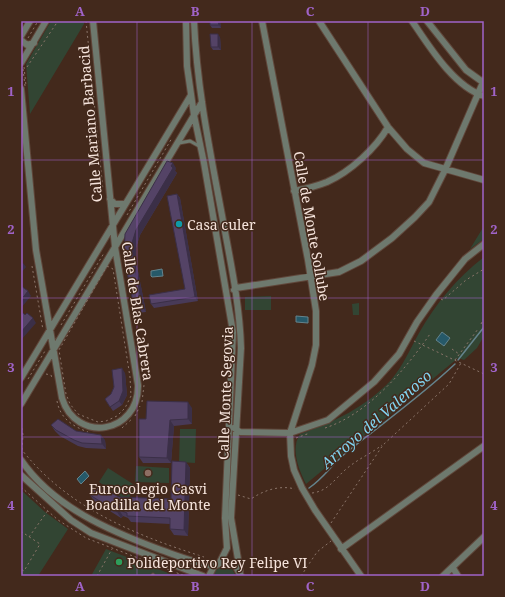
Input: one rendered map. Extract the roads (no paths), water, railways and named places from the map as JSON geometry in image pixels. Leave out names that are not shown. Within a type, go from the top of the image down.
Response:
[{"type":"street","points":[[21,36],[30,21]]},
{"type":"street","points":[[23,65],[46,21]]},
{"type":"street","name":"Calle Mariano Barbacid","points":[[93,21],[106,196],[113,225]]},
{"type":"street","name":"Calle Monte Segovia","points":[[186,21],[187,66],[191,95],[226,281],[233,349],[227,440],[225,518],[227,548],[220,562]]},
{"type":"street","name":"Calle Monte Segovia","points":[[194,21],[196,73],[236,288],[241,326],[232,527],[240,574]]},
{"type":"street","name":"Calle de Monte Sollube","points":[[262,21],[311,277],[316,311],[316,345],[312,365],[290,433],[294,470],[304,491],[327,528],[361,576]]},
{"type":"street","points":[[319,21],[388,127],[406,149],[424,163],[484,180]]},
{"type":"street","points":[[412,21],[433,52],[456,78],[477,94],[484,96]]},
{"type":"street","points":[[228,297],[236,288],[339,272],[361,262],[392,238],[429,202],[445,170],[477,94],[484,82],[466,70],[427,21]]},
{"type":"street","points":[[24,40],[27,45],[34,42]]},
{"type":"street","name":"Calle de Blas Cabrera","points":[[23,90],[36,250],[46,332],[53,350],[64,404],[69,413],[82,424],[98,428],[114,425],[128,416],[134,407],[138,396],[138,386],[115,247],[113,225]]},
{"type":"street","points":[[21,378],[46,332],[54,323],[191,95],[201,100],[177,144],[53,350],[42,372],[21,404]]},
{"type":"street","points":[[294,191],[328,181],[354,163],[380,142],[388,127]]},
{"type":"street","points":[[106,196],[115,204],[125,204]]},
{"type":"street","points":[[227,440],[237,432],[290,433],[328,420],[374,382],[399,354],[436,294],[465,259],[484,244]]},
{"type":"street","points":[[98,250],[106,248],[109,252],[109,256]]},
{"type":"street","points":[[226,281],[236,288]]},
{"type":"street","points":[[54,323],[54,328],[59,332],[64,332]]},
{"type":"street","points":[[42,372],[47,368],[57,371]]},
{"type":"street","points":[[228,424],[237,432]]},
{"type":"street","points":[[341,549],[484,446]]},
{"type":"street","points":[[21,460],[36,479],[58,498],[120,535],[189,560],[214,566]]},
{"type":"street","points":[[21,475],[52,505],[91,533],[203,576]]},
{"type":"street","points":[[443,576],[454,568],[484,537]]},
{"type":"street","points":[[209,576],[214,566],[220,562],[232,563],[240,574]]},
{"type":"street","points":[[454,568],[458,576]]},
{"type":"lane","points":[[177,144],[190,141],[200,146]]},
{"type":"water","points":[[162,269],[163,276],[151,276],[151,271]]},
{"type":"water","points":[[296,316],[308,317],[308,323],[296,322]]},
{"type":"water","points":[[442,332],[450,338],[444,346],[436,340]]},
{"type":"water","points":[[85,471],[89,476],[81,484],[77,479]]},
{"type":"waterway","name":"Arroyo del Valenoso","points":[[458,360],[484,327]]},
{"type":"waterway","name":"Arroyo del Valenoso","points":[[309,488],[347,452],[455,364]]},
{"type":"place","name":"Casa culer","points":[[179,224]]},
{"type":"place","name":"Eurocolegio Casvi Boadilla del Monte","points":[[148,473]]},
{"type":"place","name":"Polideportivo Rey Felipe VI","points":[[119,562]]}]
